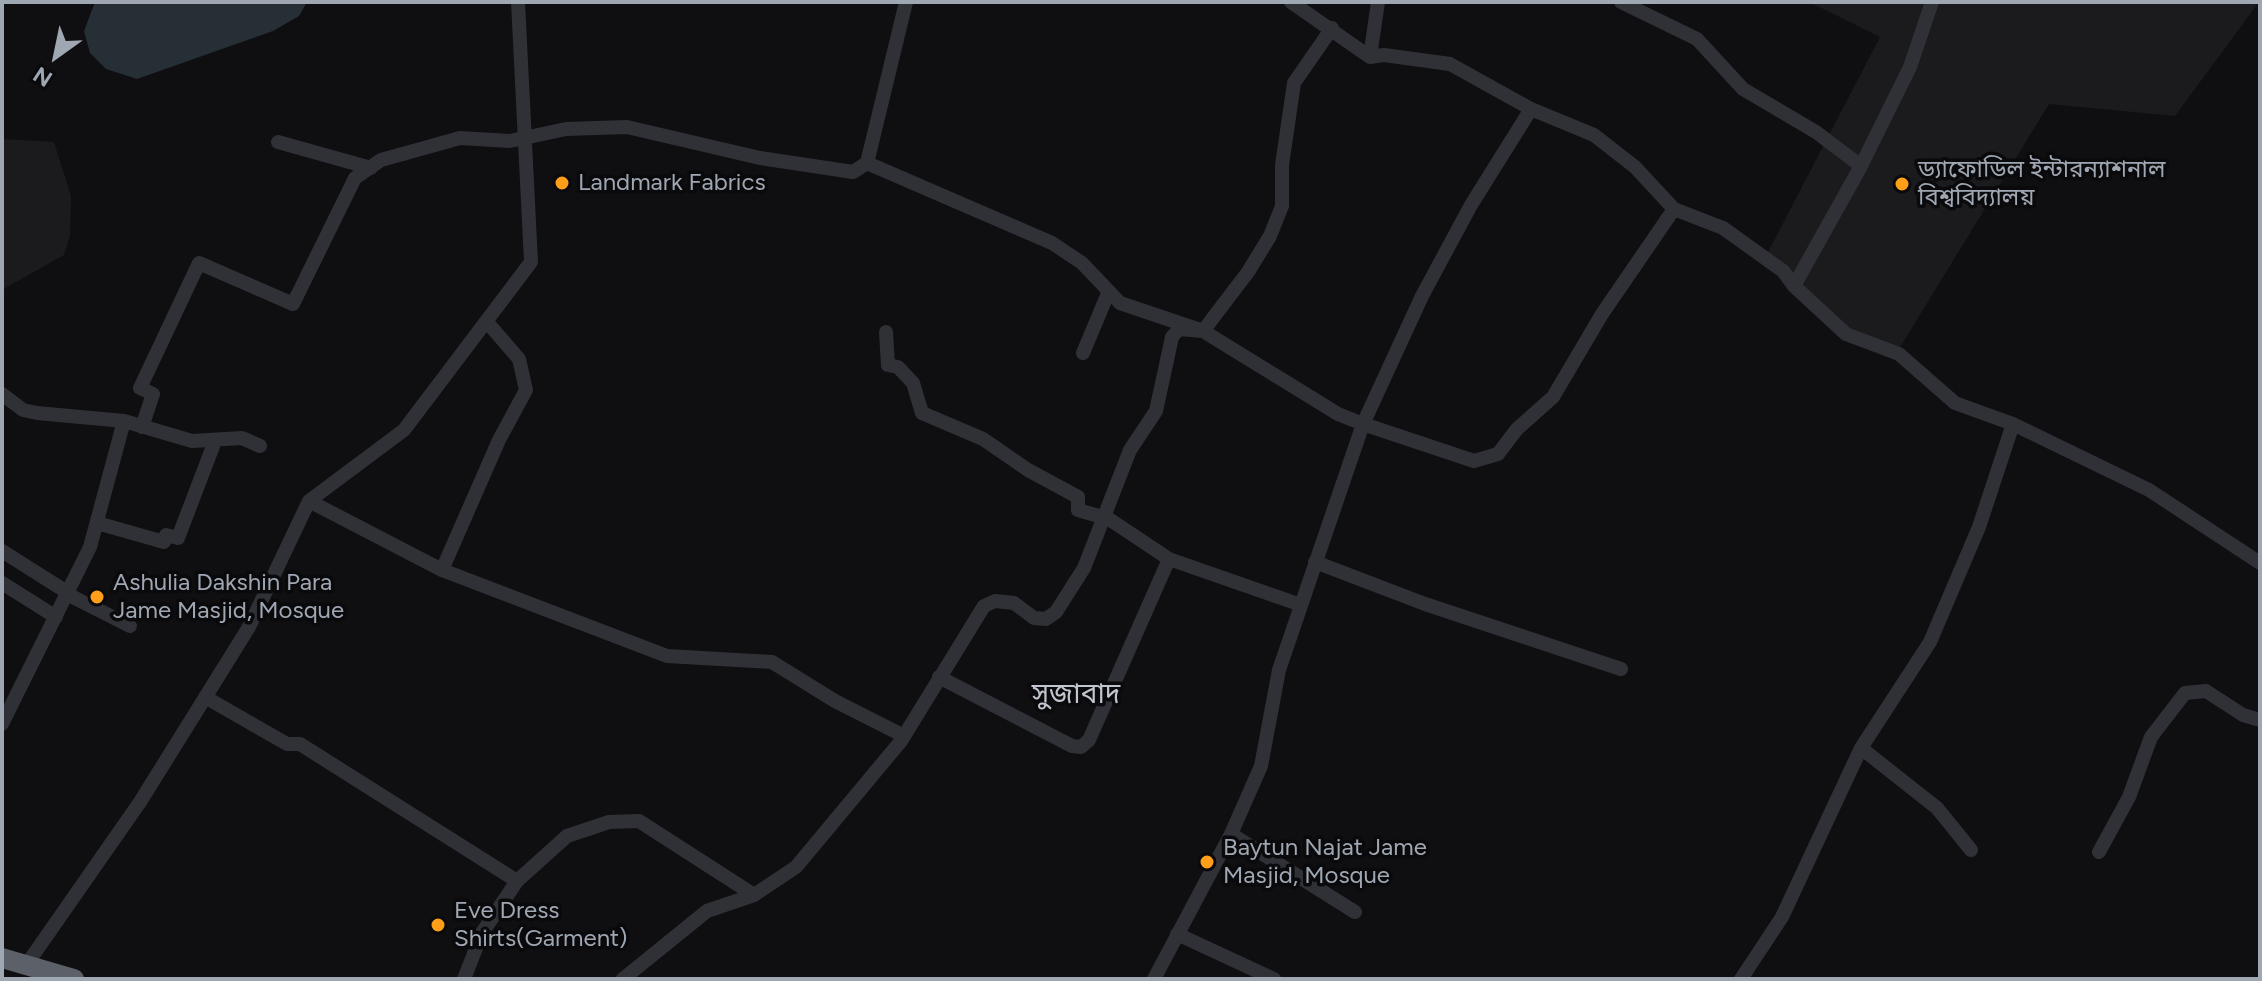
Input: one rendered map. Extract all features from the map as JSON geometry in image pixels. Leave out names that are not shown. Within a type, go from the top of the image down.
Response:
[{"type":"highway","points":[[2,958],[74,979]]},
{"type":"street","points":[[27,964],[140,802],[249,627],[309,501],[404,430],[460,351],[487,322],[531,262],[518,2]]},
{"type":"street","points":[[142,427],[153,394],[140,388],[199,263],[293,304],[355,178],[381,160],[460,138],[525,139],[566,129],[627,127],[803,166],[853,172],[867,163],[906,2]]},
{"type":"street","points":[[1291,2],[1370,57],[1384,55],[1450,64],[1531,109],[1594,135],[1635,167],[1674,209],[1723,228],[1783,271],[1794,286],[1846,334],[1899,354],[1955,403],[2013,424],[2149,490],[2260,563]]},
{"type":"street","points":[[1370,57],[1378,2]]},
{"type":"street","points":[[1621,2],[1697,39],[1743,89],[1816,132],[1861,166]]},
{"type":"street","points":[[1794,286],[1861,166],[1910,67],[1932,2]]},
{"type":"street","points":[[1203,331],[1248,272],[1270,236],[1282,206],[1282,165],[1294,83],[1332,28]]},
{"type":"street","points":[[1154,979],[1231,834],[1261,766],[1279,670],[1363,424],[1422,296],[1471,205],[1531,109]]},
{"type":"street","points":[[278,142],[371,168]]},
{"type":"street","points":[[867,163],[1052,243],[1082,263],[1120,303],[1143,314],[1203,331],[1338,414],[1474,461],[1498,454],[1517,429],[1553,397],[1602,314],[1674,209]]},
{"type":"street","points":[[1083,353],[1109,291]]},
{"type":"street","points":[[442,570],[499,440],[526,390],[519,359],[487,322]]},
{"type":"street","points":[[623,979],[707,911],[754,895],[796,867],[904,736],[984,606],[995,601],[1014,603],[1034,618],[1046,619],[1056,612],[1084,568],[1130,450],[1156,411],[1172,337],[1179,329],[1203,331]]},
{"type":"street","points":[[886,332],[888,365],[898,367],[913,383],[922,413],[983,439],[1028,470],[1078,497],[1078,510],[1117,524],[1169,559],[1301,605]]},
{"type":"street","points":[[2,394],[23,410],[37,413],[124,421],[192,441],[242,438],[260,446]]},
{"type":"street","points":[[2,724],[70,594],[72,578],[90,547],[124,421]]},
{"type":"street","points":[[1741,979],[1782,917],[1861,748],[1930,642],[1979,527],[2013,424]]},
{"type":"street","points":[[97,523],[164,542],[166,535],[178,538],[215,441]]},
{"type":"street","points":[[309,501],[442,570],[667,656],[772,662],[835,701],[904,736]]},
{"type":"street","points":[[2,551],[70,594],[130,626]]},
{"type":"street","points":[[939,677],[1072,746],[1085,745],[1169,559]]},
{"type":"street","points":[[1315,562],[1425,604],[1621,669]]},
{"type":"street","points":[[2,583],[56,617]]},
{"type":"street","points":[[2099,852],[2129,797],[2151,737],[2185,693],[2206,691],[2243,715],[2260,720]]},
{"type":"street","points":[[205,697],[287,744],[300,744],[517,881]]},
{"type":"street","points":[[1861,748],[1937,808],[1971,850]]},
{"type":"street","points":[[464,979],[482,933],[517,881],[567,836],[609,822],[639,821],[754,895]]},
{"type":"street","points":[[1231,834],[1355,912]]},
{"type":"street","points":[[1177,934],[1274,979]]},
{"type":"shaded area","points":[[95,2],[307,2],[299,16],[273,31],[137,79],[106,69],[90,53],[84,31]]},
{"type":"shaded area","name":"ড্যাফোডিল ইন্টারন্যাশনাল বিশ্ববিদ্যালয়","points":[[1809,2],[2259,2],[2175,116],[2049,104],[1899,349],[1850,330],[1768,252],[1880,37]]},
{"type":"shaded area","points":[[2,139],[54,142],[71,196],[70,236],[64,255],[2,290]]},
{"type":"place","name":"Landmark Fabrics","points":[[562,183]]},
{"type":"place","name":"ড্যাফোডিল ইন্টারন্যাশনাল বিশ্ববিদ্যালয়","points":[[1902,184]]},
{"type":"place","name":"Ashulia Dakshin Para Jame Masjid, Mosque","points":[[97,597]]},
{"type":"place","name":"Baytun Najat Jame Masjid, Mosque","points":[[1207,862]]},
{"type":"place","name":"Eve Dress Shirts(Garment)","points":[[438,925]]},
{"type":"district","name":"সুজাবাদ","points":[[1076,695]]}]
